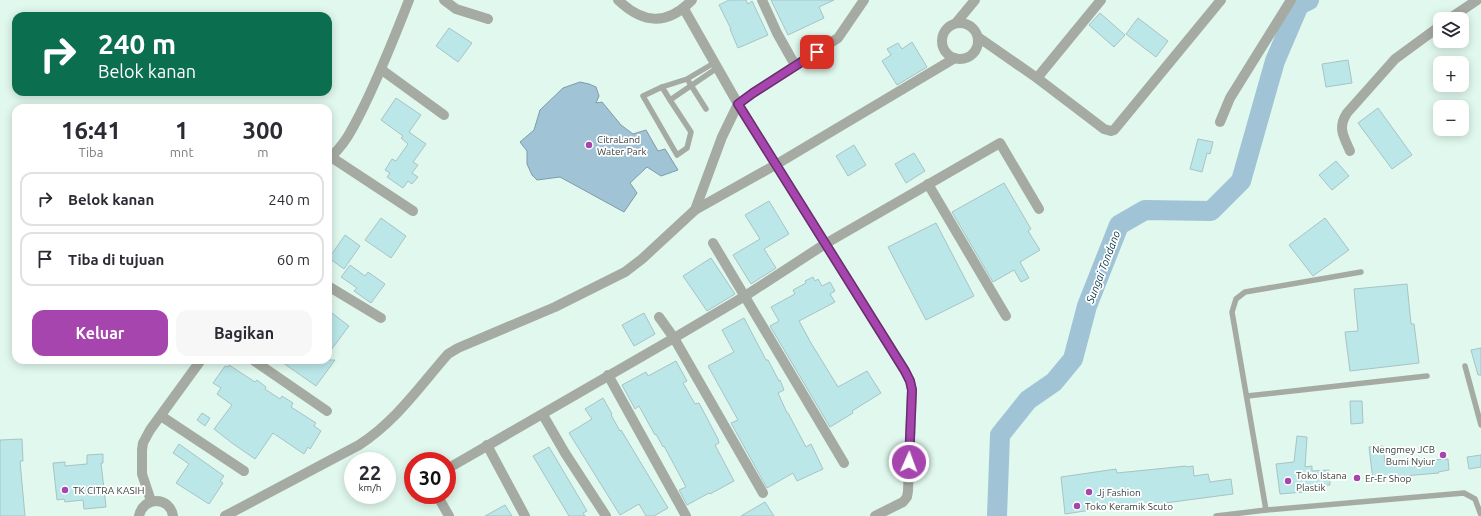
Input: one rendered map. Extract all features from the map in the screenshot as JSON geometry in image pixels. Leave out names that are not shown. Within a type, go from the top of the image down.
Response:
[{"type":"street","points":[[332,156],[339,150],[344,142],[382,70],[409,0]]},
{"type":"street","points":[[444,0],[456,9],[488,19]]},
{"type":"street","points":[[618,0],[624,6],[640,15],[656,20],[671,16],[684,9],[692,0]]},
{"type":"street","points":[[762,0],[777,33],[795,65]]},
{"type":"street","points":[[695,210],[722,137],[738,104],[838,38],[864,0]]},
{"type":"street","points":[[956,23],[970,25],[975,30],[978,37],[977,50],[973,55],[961,59],[955,58],[945,52],[942,40],[946,29],[956,23],[975,0]]},
{"type":"street","points":[[1038,78],[1101,0]]},
{"type":"street","points":[[978,37],[1038,78],[1104,129],[1112,131],[1221,0]]},
{"type":"street","points":[[1220,122],[1230,98],[1291,0]]},
{"type":"street","points":[[1459,12],[1477,0]]},
{"type":"street","points":[[684,9],[738,104],[777,164],[910,381],[912,390],[907,497],[903,502],[875,516]]},
{"type":"street","points":[[1350,151],[1341,128],[1342,121],[1347,113],[1395,59],[1433,31]]},
{"type":"street","points":[[225,516],[373,436],[399,412],[448,354],[458,348],[555,307],[625,272],[642,259],[695,210],[777,164],[955,58]]},
{"type":"street","points":[[382,70],[444,116]]},
{"type":"street","points":[[456,464],[543,415],[608,375],[674,338],[745,296],[825,244],[1000,143],[1039,209]]},
{"type":"street","points":[[332,160],[413,211]]},
{"type":"street","points":[[928,184],[1006,316]]},
{"type":"street","points":[[713,243],[844,463]]},
{"type":"street","points":[[332,288],[381,318]]},
{"type":"street","points":[[659,317],[674,338],[763,493]]},
{"type":"street","points":[[151,501],[142,474],[142,450],[146,437],[198,364]]},
{"type":"street","points":[[259,364],[327,411]]},
{"type":"street","points":[[608,375],[686,516]]},
{"type":"street","points":[[543,415],[565,453],[606,516]]},
{"type":"street","points":[[161,416],[244,471]]},
{"type":"street","points":[[487,445],[525,516]]},
{"type":"street","points":[[139,516],[143,506],[151,501],[166,504],[170,508],[173,516]]},
{"type":"street","points":[[442,504],[449,516]]},
{"type":"lane","points":[[662,87],[691,132],[686,148],[677,155],[643,96],[662,87],[687,79],[716,65]]},
{"type":"lane","points":[[670,100],[716,65]]},
{"type":"lane","points":[[687,79],[706,109]]},
{"type":"lane","points":[[1266,510],[1232,312],[1236,299],[1245,292],[1361,272]]},
{"type":"lane","points":[[1465,366],[1481,425]]},
{"type":"lane","points":[[1246,396],[1427,376]]},
{"type":"lane","points":[[1216,516],[1266,510],[1464,494],[1475,499],[1481,514]]},
{"type":"water","name":"CitraLand Water Park","points":[[580,82],[596,87],[599,96],[596,103],[602,102],[621,125],[633,134],[646,130],[658,151],[665,149],[678,170],[661,176],[647,167],[630,183],[637,193],[624,212],[560,177],[537,180],[532,175],[527,164],[527,151],[520,142],[534,130],[540,110],[563,88]]},
{"type":"building","points":[[729,0],[746,0],[748,4],[752,1],[768,35],[738,48],[731,29],[719,5]]},
{"type":"building","points":[[771,0],[834,0],[819,7],[824,18],[788,35]]},
{"type":"building","points":[[1100,13],[1125,35],[1114,47],[1089,25]]},
{"type":"building","points":[[1138,18],[1168,41],[1156,57],[1126,34]]},
{"type":"building","points":[[449,28],[472,43],[458,62],[436,46]]},
{"type":"building","points":[[912,42],[927,67],[897,85],[882,61],[891,55],[887,49],[898,43],[902,49]]},
{"type":"building","points":[[1348,60],[1352,83],[1326,87],[1322,64]]},
{"type":"building","points":[[396,98],[421,115],[409,132],[426,144],[413,162],[418,165],[412,173],[418,177],[412,184],[408,181],[403,188],[387,177],[390,173],[385,170],[392,159],[396,161],[408,144],[401,138],[403,136],[381,120]]},
{"type":"building","points":[[1378,108],[1412,155],[1392,169],[1358,123]]},
{"type":"building","points":[[1198,139],[1213,142],[1210,154],[1207,153],[1202,172],[1190,169]]},
{"type":"building","points":[[854,145],[866,165],[848,176],[836,156]]},
{"type":"building","points":[[914,153],[925,171],[906,183],[895,164]]},
{"type":"building","points":[[1336,161],[1349,176],[1332,190],[1319,175]]},
{"type":"building","points":[[1004,183],[1031,229],[1028,231],[1040,250],[1020,262],[1029,278],[1021,282],[1014,270],[993,282],[952,212]]},
{"type":"building","points":[[769,201],[789,234],[764,249],[776,268],[751,284],[733,255],[760,239],[745,215]]},
{"type":"building","points":[[381,218],[406,236],[391,258],[365,240]]},
{"type":"building","points":[[1325,218],[1349,250],[1313,276],[1289,245]]},
{"type":"building","points":[[936,223],[974,296],[926,320],[888,247]]},
{"type":"building","points":[[345,235],[360,246],[344,269],[332,260],[332,254]]},
{"type":"building","points":[[711,258],[735,294],[707,311],[683,276]]},
{"type":"building","points":[[350,265],[365,276],[368,272],[385,284],[371,303],[354,291],[357,288],[341,277]]},
{"type":"building","points":[[813,277],[815,281],[818,279],[822,286],[830,282],[835,291],[830,294],[835,302],[799,321],[811,343],[838,387],[867,371],[881,393],[830,427],[770,326],[779,321],[771,307],[795,294],[793,290],[806,283],[805,281]]},
{"type":"building","points":[[1407,284],[1411,324],[1414,324],[1419,363],[1350,371],[1345,332],[1358,331],[1354,289]]},
{"type":"building","points":[[332,313],[349,326],[332,349]]},
{"type":"building","points":[[644,313],[655,334],[634,346],[622,325]]},
{"type":"building","points":[[744,318],[766,360],[768,360],[779,381],[780,380],[784,390],[778,393],[787,413],[806,447],[811,444],[823,469],[797,481],[793,473],[767,488],[731,423],[738,420],[708,366],[734,352],[722,330]]},
{"type":"building","points":[[1481,348],[1481,375],[1478,375],[1471,350]]},
{"type":"building","points":[[332,360],[335,360],[316,386],[285,364],[332,364]]},
{"type":"building","points":[[676,361],[687,381],[683,383],[695,404],[699,403],[718,439],[719,443],[715,445],[734,481],[687,505],[679,490],[686,487],[664,446],[663,447],[656,434],[655,435],[639,406],[635,409],[622,385],[646,372],[648,376]]},
{"type":"building","points":[[229,365],[255,382],[257,380],[266,387],[265,389],[280,399],[282,396],[293,403],[291,407],[316,423],[314,426],[321,431],[310,449],[308,447],[304,454],[273,433],[255,459],[214,429],[232,405],[217,394],[221,388],[213,383],[225,366],[228,367]]},
{"type":"building","points":[[603,398],[620,431],[621,430],[668,508],[654,516],[646,516],[639,504],[620,515],[569,433],[592,419],[585,409]]},
{"type":"building","points":[[1350,401],[1362,401],[1363,423],[1351,424]]},
{"type":"building","points":[[202,413],[210,418],[205,426],[197,420]]},
{"type":"building","points":[[1297,436],[1307,437],[1305,467],[1312,466],[1312,471],[1329,470],[1330,485],[1314,486],[1315,491],[1280,494],[1276,464],[1294,462]]},
{"type":"building","points":[[22,439],[23,461],[20,461],[25,516],[0,516],[0,440]]},
{"type":"building","points":[[179,444],[224,476],[220,481],[223,483],[209,504],[176,483],[189,464],[173,453]]},
{"type":"building","points":[[1383,446],[1385,463],[1448,459],[1449,470],[1438,472],[1439,473],[1373,480],[1369,447]]},
{"type":"building","points":[[549,447],[587,511],[583,513],[585,516],[569,516],[533,456]]},
{"type":"building","points":[[103,454],[103,463],[101,463],[106,507],[84,509],[83,500],[65,502],[64,499],[57,500],[53,463],[65,462],[65,466],[87,464],[87,455]]},
{"type":"building","points":[[1481,455],[1481,467],[1469,469],[1467,457]]},
{"type":"building","points":[[1193,466],[1194,476],[1208,474],[1210,482],[1231,479],[1233,494],[1165,503],[1165,505],[1125,509],[1125,505],[1065,514],[1061,477],[1116,469],[1117,473]]},
{"type":"building","points":[[765,502],[774,516],[741,516]]},
{"type":"building","points":[[505,505],[512,516],[485,516]]},
{"type":"waterway","name":"Sungai Tondano","points":[[997,516],[1000,435],[1028,400],[1054,382],[1073,359],[1087,306],[1119,225],[1145,210],[1211,211],[1241,181],[1275,61],[1299,5],[1309,0]]},
{"type":"place","name":"CitraLand Water Park","points":[[589,145]]},
{"type":"place","name":"Nengmey JCB Bumi Nyiur","points":[[1443,455]]},
{"type":"place","name":"Er-Er Shop","points":[[1357,478]]},
{"type":"place","name":"Toko Istana Plastik","points":[[1288,481]]},
{"type":"place","name":"TK CITRA KASIH","points":[[65,490]]},
{"type":"place","name":"Jj Fashion","points":[[1089,492]]},
{"type":"place","name":"Toko Keramik Scuto","points":[[1077,506]]},
{"type":"route","points":[[817,52],[738,104],[777,164],[910,381],[912,390],[909,462]]}]
